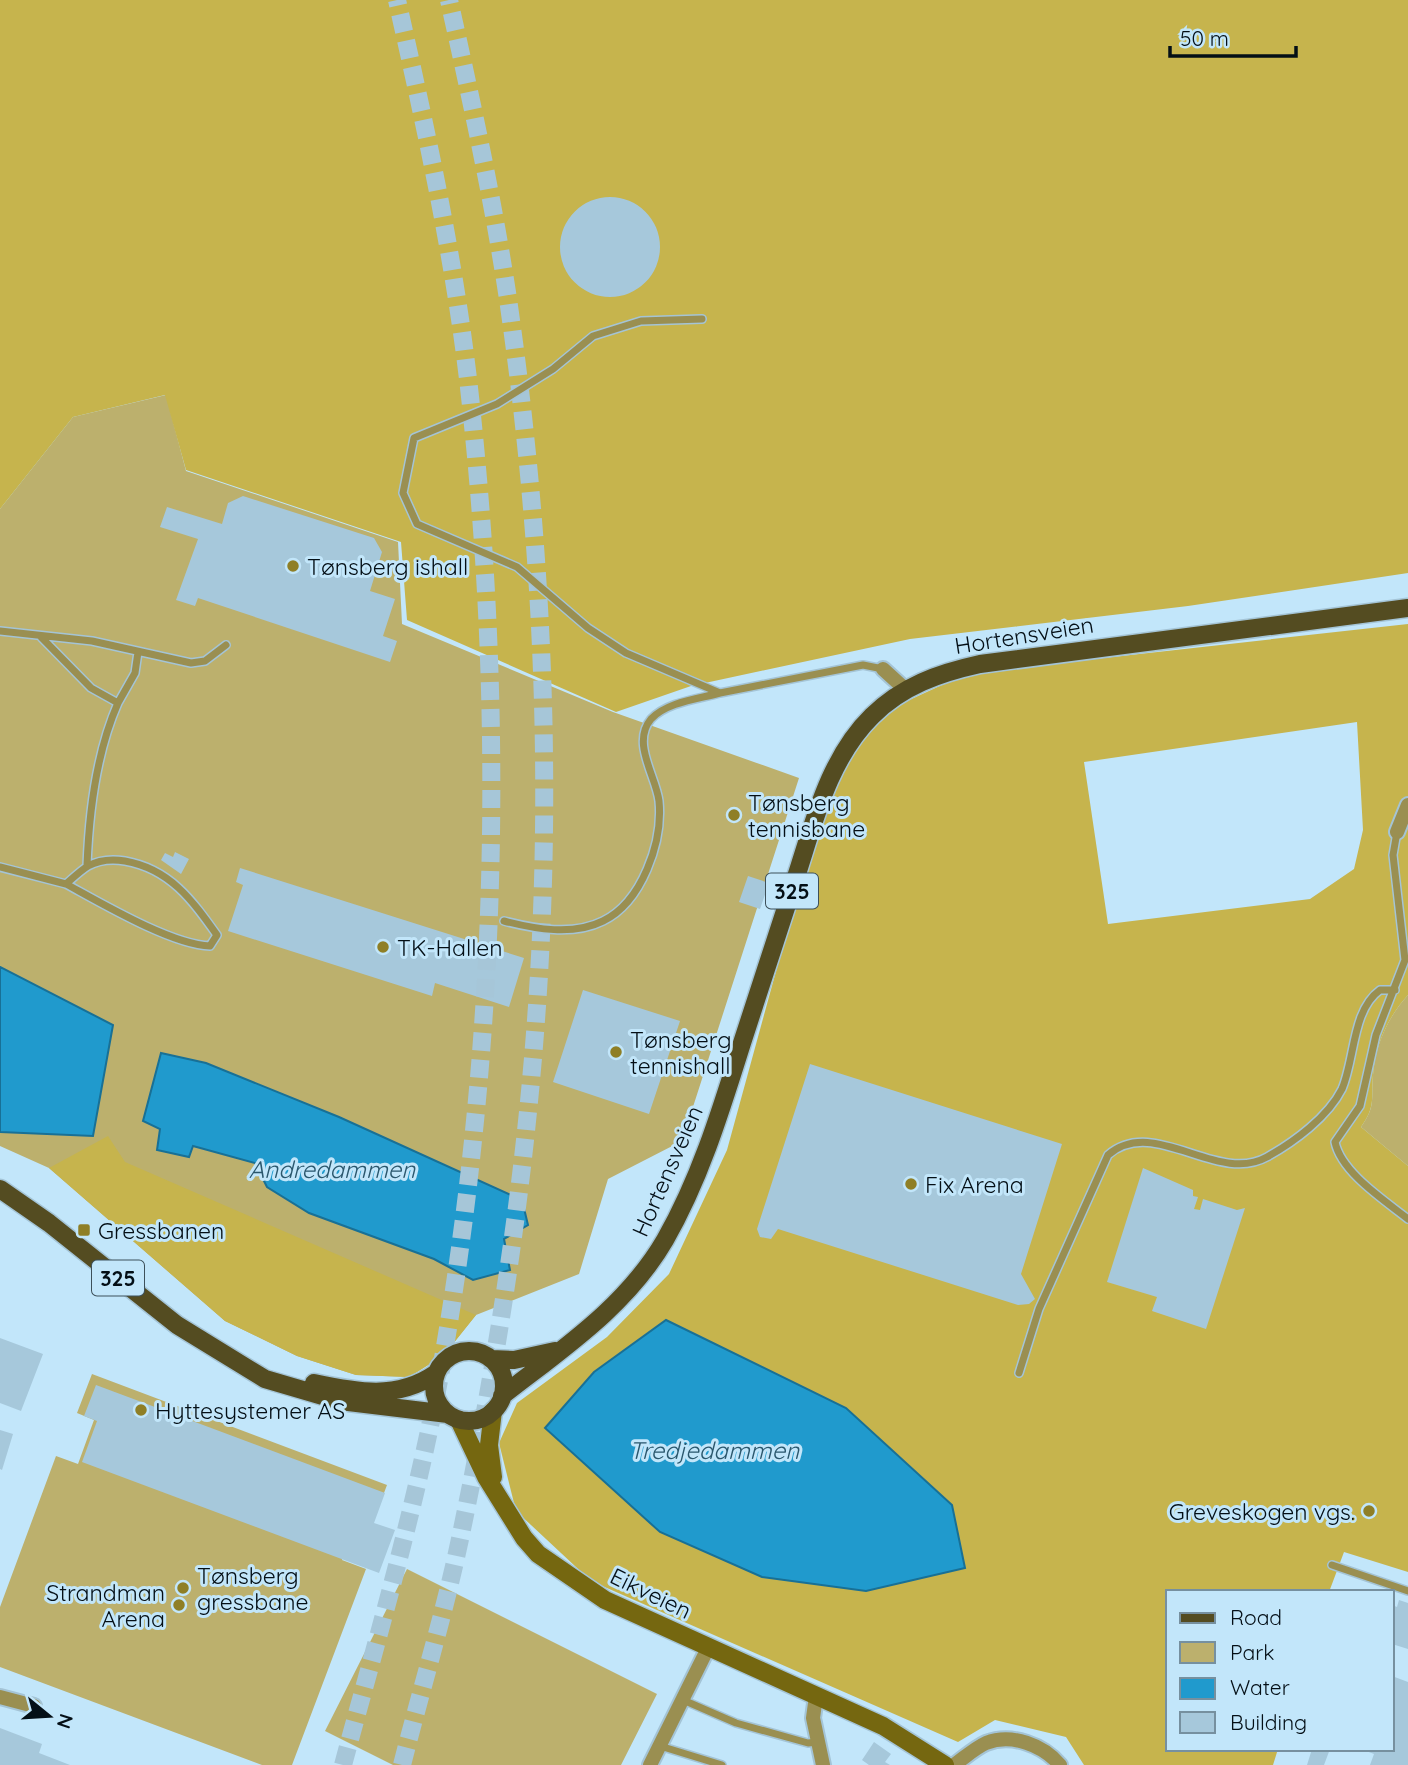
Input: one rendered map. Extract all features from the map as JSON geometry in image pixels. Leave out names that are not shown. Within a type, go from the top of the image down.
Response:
[{"type":"main road","name":"Hortensveien","points":[[497,1404],[561,1349],[596,1324],[622,1298],[657,1253],[672,1228],[690,1191],[721,1111],[825,793],[845,750],[864,725],[890,700],[930,677],[980,664],[1408,608]]},
{"type":"main road","name":"325","points":[[0,1189],[49,1223],[177,1325],[265,1379],[340,1401],[474,1420],[497,1404]]},
{"type":"main road","name":"Hortensveien","points":[[491,1359],[514,1360],[561,1349]]},
{"type":"main road","name":"325","points":[[240,1362],[315,1383],[378,1393],[409,1389],[435,1374],[441,1364],[459,1352],[482,1353],[491,1359]]},
{"type":"main road","points":[[491,1359],[502,1376],[497,1404]]},
{"type":"main road","points":[[435,1374],[435,1396],[454,1417]]},
{"type":"main road","name":"Eikveien","points":[[497,1404],[489,1445],[498,1494]]},
{"type":"main road","name":"Eikveien","points":[[454,1417],[498,1494],[506,1514],[538,1554],[605,1600],[883,1726],[944,1765]]},
{"type":"street","points":[[883,669],[900,681],[906,690]]},
{"type":"street","points":[[1397,832],[1408,804]]},
{"type":"street","points":[[650,1765],[708,1648]]},
{"type":"street","points":[[816,1696],[813,1718],[823,1765]]},
{"type":"street","points":[[0,1697],[34,1706]]},
{"type":"street","points":[[954,1765],[981,1745],[1000,1740],[1030,1744],[1044,1750],[1060,1765]]},
{"type":"lane","points":[[702,319],[641,320],[593,336],[553,369],[497,404],[414,438],[403,493],[417,524],[517,567],[588,628],[626,653],[720,693]]},
{"type":"lane","points":[[0,631],[92,641],[191,663],[205,661],[226,645]]},
{"type":"lane","points":[[41,637],[91,688],[118,703]]},
{"type":"lane","points":[[87,866],[88,821],[108,726],[135,673],[138,652]]},
{"type":"lane","points":[[504,920],[551,930],[578,929],[604,921],[626,903],[650,860],[658,828],[659,800],[644,748],[646,730],[651,720],[669,707],[720,693],[863,665],[883,669]]},
{"type":"lane","points":[[1397,832],[1393,855],[1405,950],[1395,990],[1376,1035],[1360,1106],[1335,1142],[1337,1152],[1349,1167],[1408,1219]]},
{"type":"lane","points":[[0,867],[66,884],[114,910],[195,944],[210,946],[216,941],[217,935],[200,911],[166,875],[135,863],[116,860],[87,866],[66,884]]},
{"type":"lane","points":[[1019,1373],[1039,1309],[1108,1155],[1131,1145],[1162,1145],[1180,1148],[1220,1163],[1245,1166],[1270,1155],[1331,1107],[1342,1088],[1368,1004],[1380,990],[1395,990]]},
{"type":"lane","points":[[1332,1565],[1408,1591]]},
{"type":"lane","points":[[683,1700],[736,1723],[808,1743],[819,1742]]},
{"type":"lane","points":[[660,1746],[722,1765]]},
{"type":"green space","points":[[166,395],[186,471],[398,542],[402,624],[613,712],[799,778],[682,1141],[608,1179],[579,1274],[476,1315],[444,1355],[409,1377],[356,1375],[297,1356],[225,1321],[49,1168],[0,1146],[0,509],[73,417]]},
{"type":"green space","points":[[1408,995],[1408,1166],[1361,1127],[1371,1108],[1374,1064],[1380,1042],[1394,1013]]},
{"type":"green space","name":"Tønsberg gressbane","points":[[92,1374],[387,1485],[376,1514],[361,1509],[342,1560],[366,1569],[292,1765],[262,1765],[0,1667],[0,1607],[56,1456],[78,1464],[94,1420],[77,1413]]},
{"type":"green space","name":"Tønsberg gressbane","points":[[407,1569],[657,1694],[621,1765],[393,1765],[325,1731]]},
{"type":"shaded area","points":[[0,0],[1408,0],[1408,573],[1188,606],[910,639],[691,686],[616,712],[407,620],[401,542],[186,470],[165,395],[73,417],[0,509]]},
{"type":"shaded area","points":[[1408,624],[1408,995],[1394,1013],[1380,1042],[1374,1064],[1371,1108],[1361,1127],[1408,1166],[1408,1572],[1344,1552],[1330,1590],[1166,1590],[1166,1751],[1277,1751],[1273,1765],[1084,1765],[1066,1737],[995,1720],[958,1742],[591,1581],[516,1511],[499,1443],[517,1403],[607,1337],[669,1274],[727,1150],[798,891],[843,761],[892,708],[968,673]],"holes":[[[1357,722],[1363,830],[1354,869],[1310,899],[1108,924],[1084,762]]]},
{"type":"shaded area","points":[[108,1136],[125,1162],[476,1315],[444,1355],[409,1377],[356,1375],[297,1356],[225,1321],[49,1168]]},
{"type":"water","points":[[0,967],[113,1025],[93,1136],[0,1132]]},
{"type":"water","name":"Andredammen","points":[[161,1053],[206,1063],[339,1117],[522,1200],[528,1225],[504,1239],[510,1270],[473,1280],[434,1259],[309,1213],[267,1187],[255,1163],[193,1146],[189,1157],[157,1150],[160,1129],[143,1121]]},
{"type":"water","name":"Tredjedammen","points":[[666,1320],[846,1408],[952,1505],[965,1568],[866,1591],[762,1577],[660,1532],[545,1428],[594,1372]]},
{"type":"building","points":[[610,197],[638,205],[652,219],[660,247],[652,275],[638,289],[610,297],[582,289],[568,275],[560,247],[568,219],[582,205]]},
{"type":"building","name":"Tønsberg ishall","points":[[243,496],[374,538],[382,552],[370,591],[395,599],[383,636],[397,641],[390,662],[198,598],[195,606],[176,600],[198,539],[160,527],[167,507],[222,524],[228,503]]},
{"type":"building","points":[[175,852],[189,859],[181,874],[161,860],[165,853],[173,857]]},
{"type":"building","name":"TK-Hallen","points":[[240,868],[524,958],[509,1007],[435,983],[432,996],[228,931],[243,885],[236,882]]},
{"type":"building","points":[[748,876],[769,883],[760,909],[739,902]]},
{"type":"building","name":"Tønsberg tennishall","points":[[583,990],[680,1021],[649,1114],[553,1082]]},
{"type":"building","name":"Fix Arena","points":[[810,1064],[1062,1144],[1021,1274],[1035,1299],[1029,1304],[1018,1305],[778,1229],[771,1239],[760,1237],[757,1229]]},
{"type":"building","points":[[1143,1168],[1193,1190],[1193,1196],[1198,1197],[1194,1209],[1200,1210],[1203,1199],[1237,1210],[1245,1208],[1206,1329],[1152,1311],[1157,1297],[1107,1282]]},
{"type":"building","points":[[0,1338],[43,1354],[21,1411],[0,1403]]},
{"type":"building","points":[[96,1385],[385,1493],[374,1523],[395,1530],[379,1573],[82,1462],[97,1421],[84,1416]]},
{"type":"building","points":[[0,1430],[13,1434],[2,1470],[0,1469]]},
{"type":"building","points":[[1399,1600],[1408,1603],[1408,1649],[1394,1645],[1394,1606],[1397,1607]]},
{"type":"building","points":[[1394,1677],[1408,1682],[1408,1765],[1370,1765],[1374,1754],[1366,1751],[1394,1751]]},
{"type":"building","points":[[0,1728],[42,1744],[39,1753],[70,1765],[0,1765]]},
{"type":"building","points":[[874,1742],[891,1754],[885,1762],[890,1765],[869,1765],[862,1760]]},
{"type":"building","points":[[1311,1751],[1329,1751],[1324,1765],[1307,1765]]},
{"type":"tunnel","points":[[343,1765],[410,1516],[442,1364],[475,1126],[490,887],[489,647],[471,406],[449,253],[397,0]]},
{"type":"tunnel","points":[[402,1765],[460,1539],[506,1287],[523,1160],[535,1033],[544,850],[542,666],[530,482],[520,390],[496,224],[449,0]]},
{"type":"place","name":"Tønsberg ishall","points":[[293,566]]},
{"type":"place","name":"Tønsberg tennisbane","points":[[734,815]]},
{"type":"place","name":"TK-Hallen","points":[[383,947]]},
{"type":"place","name":"Tønsberg tennishall","points":[[616,1052]]},
{"type":"place","name":"Fix Arena","points":[[911,1184]]},
{"type":"place","name":"Gressbanen","points":[[84,1230]]},
{"type":"place","name":"Hyttesystemer AS","points":[[141,1410]]},
{"type":"place","name":"Greveskogen vgs.","points":[[1369,1511]]},
{"type":"place","name":"Tønsberg gressbane","points":[[183,1588]]},
{"type":"place","name":"Strandman Arena","points":[[179,1605]]}]
